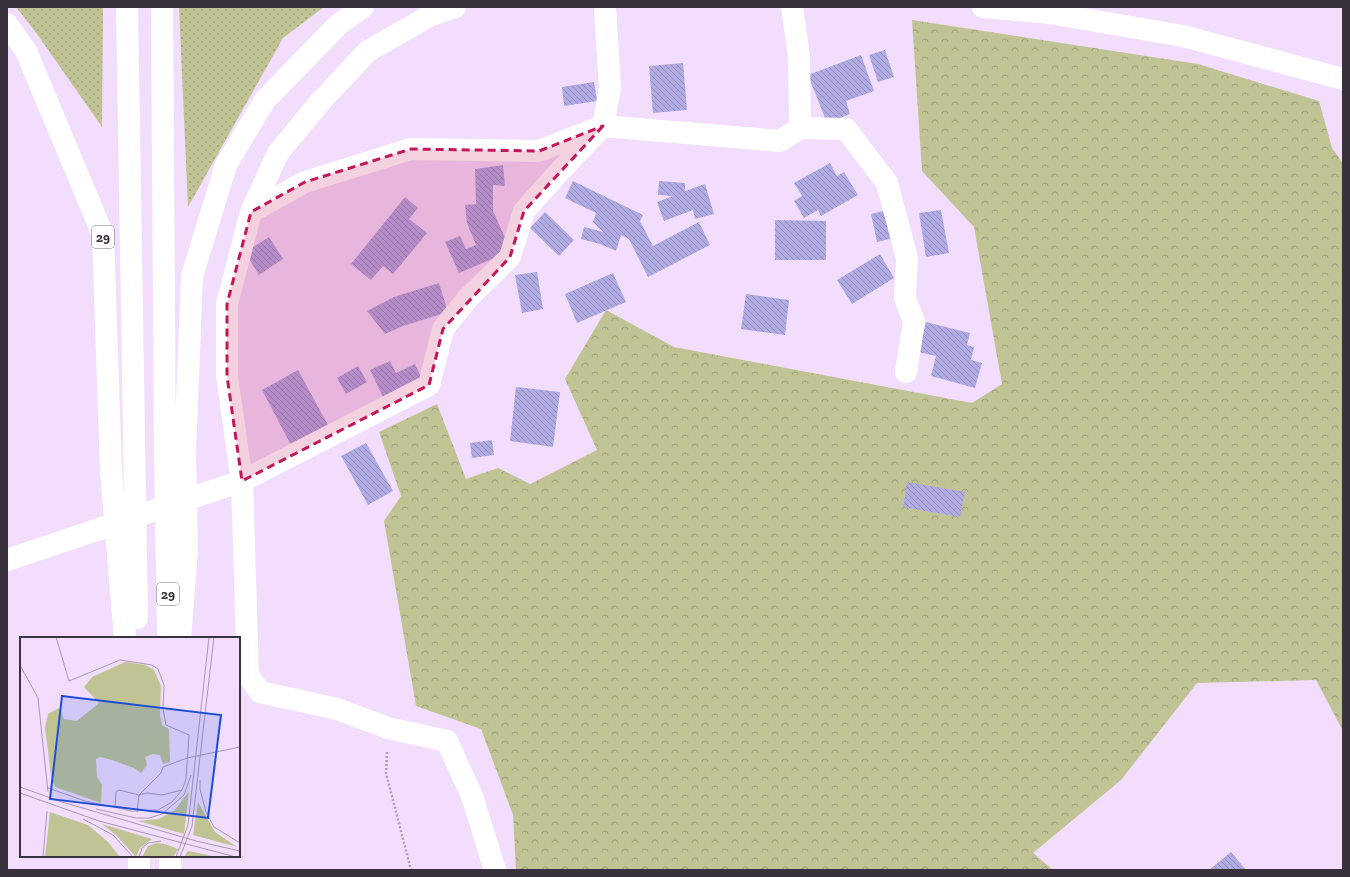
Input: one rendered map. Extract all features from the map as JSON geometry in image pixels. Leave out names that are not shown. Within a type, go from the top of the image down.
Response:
[{"type":"main road","points":[[127,7],[134,466],[127,555],[137,637]]},
{"type":"main road","points":[[162,7],[180,637]]},
{"type":"main road","points":[[175,455],[192,276],[226,165],[265,100],[340,24],[363,7]]},
{"type":"main road","points":[[455,7],[431,15],[368,51],[321,101],[278,153],[251,212],[226,304],[227,376],[242,481],[248,675],[260,692],[337,709],[388,728],[448,741],[472,796],[495,870]]},
{"type":"main road","points":[[7,560],[242,481],[429,385],[443,329],[468,298],[510,256],[524,211],[603,126],[610,88],[605,7]]},
{"type":"main road","points":[[792,7],[799,56],[800,128]]},
{"type":"main road","points":[[983,7],[1049,13],[1183,36],[1343,79]]},
{"type":"main road","name":"29","points":[[7,24],[26,51],[103,235],[111,471],[127,555],[125,637]]},
{"type":"main road","points":[[251,212],[305,182],[411,149],[539,151],[603,126],[780,142],[800,128],[846,129],[887,183],[907,258],[905,298],[914,322],[906,372]]},
{"type":"main road","name":"29","points":[[168,637],[177,551]]},
{"type":"main road","points":[[139,857],[139,870]]},
{"type":"main road","points":[[170,857],[170,870]]},
{"type":"path","points":[[388,728],[386,773],[411,870]]},
{"type":"highlighted area","points":[[603,126],[524,211],[510,257],[443,329],[429,385],[242,481],[227,376],[227,304],[251,212],[305,182],[411,149],[539,151]]},
{"type":"green space","points":[[16,7],[103,7],[102,127],[37,34]]},
{"type":"green space","points":[[179,7],[324,7],[283,38],[188,207]]},
{"type":"green space","points":[[912,20],[1198,64],[1319,101],[1332,148],[1343,163],[1343,731],[1316,680],[1197,683],[1121,780],[1033,853],[1053,870],[516,870],[513,815],[481,729],[416,706],[384,521],[401,496],[379,432],[437,404],[466,479],[498,468],[530,484],[597,450],[565,379],[606,310],[674,347],[972,403],[1002,384],[974,227],[922,171]]},
{"type":"building","points":[[885,50],[894,77],[878,82],[869,55]]},
{"type":"building","points":[[861,55],[874,91],[846,101],[850,114],[827,123],[808,75]]},
{"type":"building","points":[[683,63],[687,110],[653,113],[649,66]]},
{"type":"building","points":[[594,82],[597,101],[564,106],[562,87]]},
{"type":"building","points":[[830,163],[837,176],[844,172],[858,195],[821,216],[818,210],[804,218],[794,201],[802,196],[794,183]]},
{"type":"building","points":[[503,165],[505,186],[493,185],[493,211],[511,251],[459,273],[445,242],[460,236],[466,249],[476,245],[467,223],[465,205],[476,204],[475,169]]},
{"type":"building","points":[[573,181],[643,215],[640,221],[653,246],[699,222],[710,245],[648,277],[629,239],[621,235],[616,251],[600,244],[581,239],[584,227],[603,232],[593,222],[596,213],[565,198]]},
{"type":"building","points":[[659,181],[685,183],[685,191],[705,184],[714,214],[695,219],[693,210],[664,221],[657,202],[673,196],[658,195]]},
{"type":"building","points":[[405,197],[418,208],[409,219],[427,233],[393,274],[383,266],[371,280],[351,264]]},
{"type":"building","points":[[888,210],[894,238],[877,242],[871,214]]},
{"type":"building","points":[[941,210],[949,253],[926,257],[919,213]]},
{"type":"building","points":[[545,212],[574,240],[559,256],[530,228]]},
{"type":"building","points":[[775,220],[826,221],[826,260],[775,260]]},
{"type":"building","points":[[269,237],[283,259],[259,275],[245,252]]},
{"type":"building","points":[[880,254],[894,278],[852,304],[837,280]]},
{"type":"building","points":[[537,272],[543,309],[522,313],[515,275]]},
{"type":"building","points":[[613,273],[626,302],[577,323],[565,294]]},
{"type":"building","points":[[439,283],[448,312],[403,326],[385,334],[367,311],[394,297]]},
{"type":"building","points":[[746,294],[789,300],[785,335],[741,329]]},
{"type":"building","points":[[926,322],[970,333],[967,345],[974,347],[971,360],[982,363],[975,388],[931,376],[936,356],[918,352]]},
{"type":"building","points":[[390,361],[396,373],[415,364],[423,381],[384,399],[370,370]]},
{"type":"building","points":[[358,366],[367,382],[346,394],[337,378]]},
{"type":"building","points":[[298,370],[328,425],[291,445],[262,390]]},
{"type":"building","points":[[516,387],[560,392],[553,447],[510,441]]},
{"type":"building","points":[[492,440],[494,455],[472,458],[470,443]]},
{"type":"building","points":[[366,443],[393,491],[368,505],[341,456]]},
{"type":"building","points":[[907,482],[965,492],[960,517],[903,507]]},
{"type":"building","points":[[1231,852],[1246,870],[1209,870]]}]
